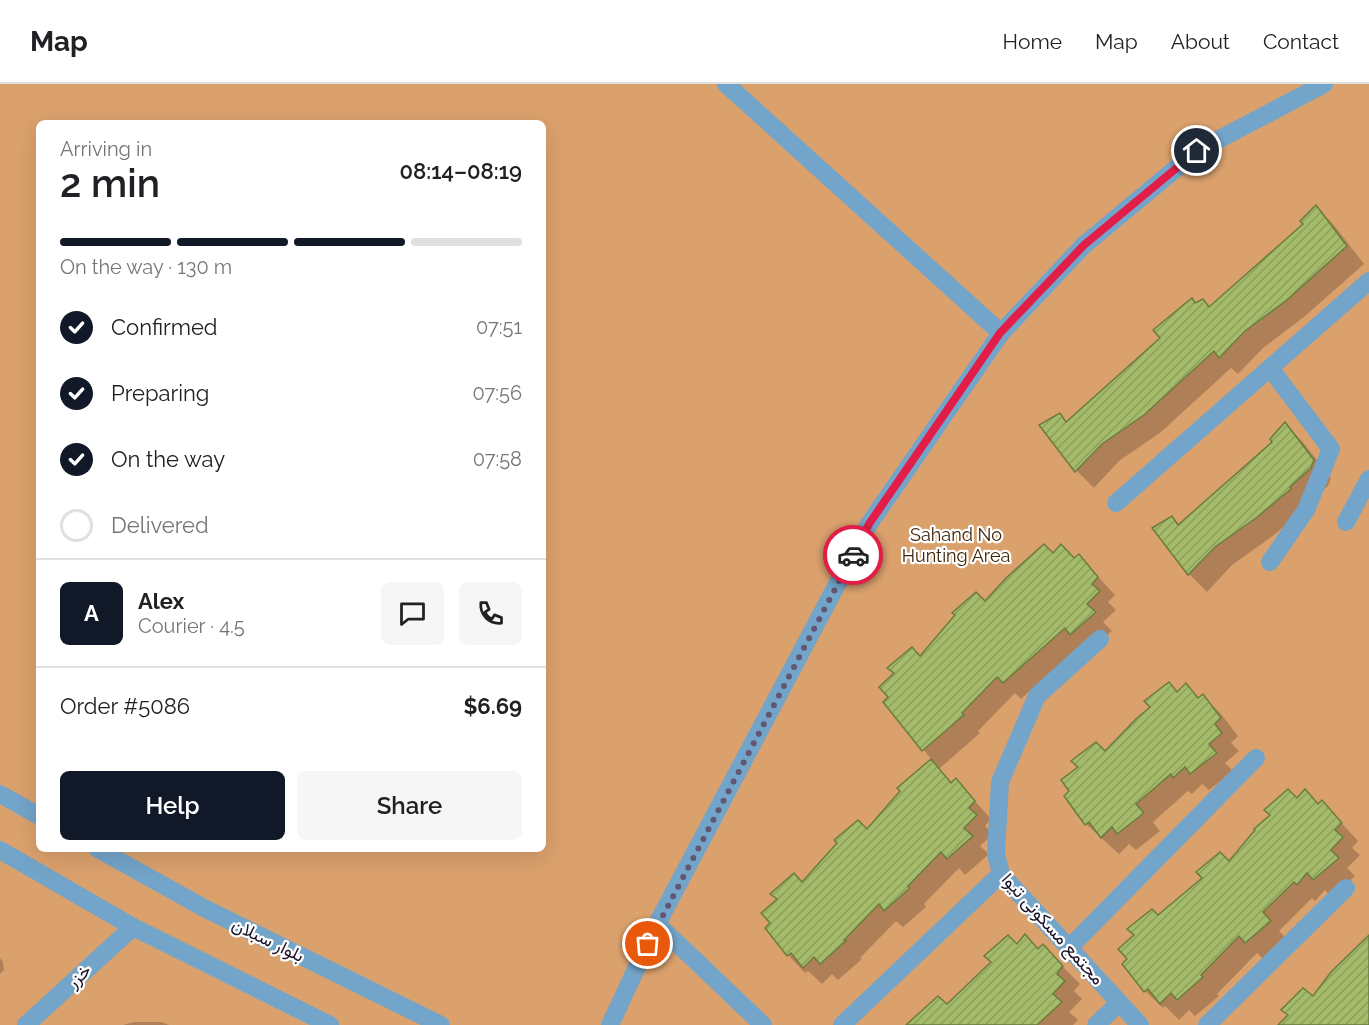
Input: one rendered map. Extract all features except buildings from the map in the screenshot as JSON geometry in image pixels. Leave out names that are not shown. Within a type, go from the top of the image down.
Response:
[{"type":"street","points":[[726,84],[1000,333]]},
{"type":"street","points":[[610,1025],[657,924],[869,524],[1000,333],[1084,245],[1197,151],[1324,84]]},
{"type":"street","points":[[1116,503],[1369,281]]},
{"type":"street","points":[[1269,562],[1306,510],[1331,449],[1270,368]]},
{"type":"street","points":[[1346,522],[1369,478]]},
{"type":"street","name":"مجتمع مسکونی تیوا","points":[[1100,639],[1037,696],[1000,782],[996,854],[1001,874],[1140,1025]]},
{"type":"street","points":[[1070,947],[1257,758]]},
{"type":"street","points":[[0,794],[36,814]]},
{"type":"street","points":[[0,850],[133,927],[330,1025]]},
{"type":"street","name":"بلوار سبلان","points":[[103,852],[204,908],[441,1025]]},
{"type":"street","points":[[842,1025],[1001,874]]},
{"type":"street","points":[[1207,1025],[1346,888]]},
{"type":"street","points":[[657,924],[763,1025]]},
{"type":"street","name":"خزر","points":[[26,1025],[133,927]]},
{"type":"street","points":[[1096,1025],[1119,1004]]},
{"type":"green space","name":"Sahand No Hunting Area","points":[[0,84],[1369,84],[1369,1025],[0,1025]]},
{"type":"way so far","points":[[648,944],[853,555]]},
{"type":"route","points":[[853,555],[869,524],[1000,333],[1084,245],[1197,151]]}]
